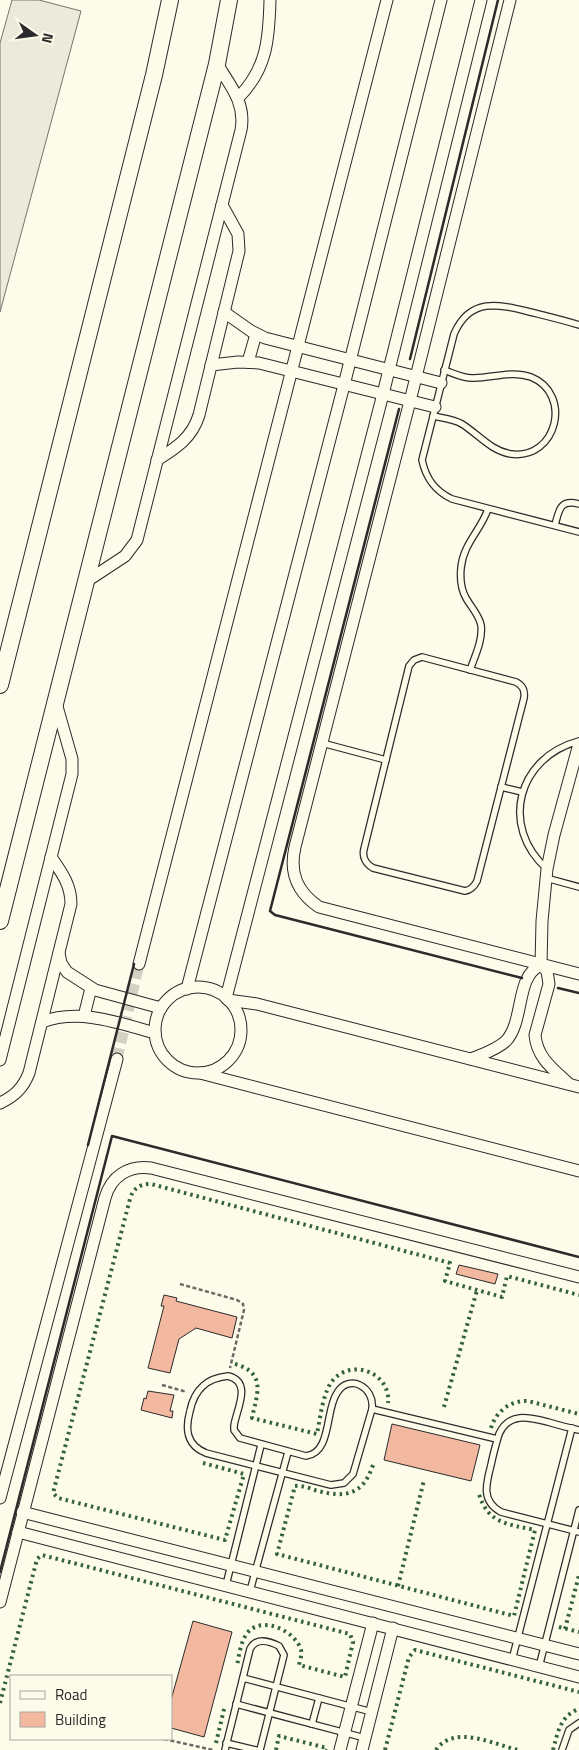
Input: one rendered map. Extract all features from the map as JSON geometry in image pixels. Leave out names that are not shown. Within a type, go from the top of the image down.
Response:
[{"type":"main road","points":[[0,685],[154,75],[170,0]]},
{"type":"main road","points":[[0,921],[217,64],[229,0]]},
{"type":"street","points":[[238,98],[254,80],[262,64],[267,40],[270,0]]},
{"type":"street","points":[[139,964],[387,0]]},
{"type":"street","points":[[187,989],[344,385],[441,0]]},
{"type":"street","points":[[227,999],[383,394],[482,0]]},
{"type":"street","points":[[510,0],[410,401],[292,859],[296,881],[302,892],[319,906],[579,974]]},
{"type":"street","points":[[87,582],[125,556],[134,545],[139,534],[222,205],[242,122],[242,108],[217,64]]},
{"type":"street","points":[[157,460],[180,444],[191,433],[199,415],[238,260],[239,242],[235,226],[222,205]]},
{"type":"street","points":[[224,312],[256,334],[441,383]]},
{"type":"street","points":[[248,362],[256,334]]},
{"type":"street","points":[[211,365],[248,362],[410,401],[434,411]]},
{"type":"street","points":[[0,1060],[73,767],[56,702]]},
{"type":"street","points":[[574,1086],[544,1062],[538,1050],[535,1035],[550,980],[547,971],[541,965],[546,874],[575,768],[579,742]]},
{"type":"street","points":[[0,1104],[18,1092],[25,1083],[29,1073],[71,904],[67,880],[51,858]]},
{"type":"street","points":[[59,953],[61,963],[67,972],[91,988],[161,1008]]},
{"type":"street","points":[[471,1059],[493,1050],[506,1041],[514,1029],[528,976],[536,967],[541,965]]},
{"type":"street","points":[[227,999],[236,1010],[240,1021],[241,1034],[238,1046],[232,1057],[212,1071],[200,1073],[189,1073],[178,1069],[169,1062],[160,1049],[155,1033],[158,1016],[161,1008],[177,993],[197,987],[208,988],[227,999],[271,1008],[574,1086]]},
{"type":"street","points":[[84,1016],[91,988]]},
{"type":"street","points":[[518,1014],[527,1013],[539,1019]]},
{"type":"street","points":[[42,1022],[84,1016],[155,1033]]},
{"type":"street","points":[[0,1498],[117,1059]]},
{"type":"street","points":[[200,1073],[579,1171]]},
{"type":"street","points":[[0,1602],[104,1198],[116,1178],[128,1170],[151,1168],[579,1277]]},
{"type":"street","points":[[22,1512],[579,1654]]},
{"type":"street","points":[[18,1532],[579,1677]]},
{"type":"street","points":[[171,1571],[176,1552]]},
{"type":"street","points":[[340,1750],[373,1623]]},
{"type":"street","points":[[362,1750],[393,1628]]},
{"type":"lane","points":[[579,325],[501,305],[476,309],[462,318],[444,370],[422,460],[432,485],[445,496],[579,532]]},
{"type":"lane","points":[[434,411],[460,422],[496,449],[510,454],[527,453],[534,450],[547,440],[552,432],[556,414],[555,406],[550,395],[538,381],[530,377],[503,374],[472,378],[444,370]]},
{"type":"lane","points":[[555,526],[562,506],[566,503],[579,504]]},
{"type":"lane","points":[[470,670],[481,639],[480,624],[465,597],[461,580],[461,569],[465,549],[484,521],[488,509]]},
{"type":"lane","points":[[422,657],[470,670],[516,682],[524,691],[524,698],[477,881],[472,888],[464,891],[373,868],[365,860],[364,849],[411,662],[422,657]]},
{"type":"lane","points":[[579,742],[558,748],[532,771],[522,792],[520,814],[523,834],[532,853],[546,874],[579,887]]},
{"type":"lane","points":[[322,743],[386,760]]},
{"type":"lane","points":[[501,787],[522,792]]},
{"type":"lane","points":[[228,1376],[238,1382],[242,1389],[234,1421],[234,1430],[240,1438],[244,1441],[306,1456],[311,1456],[320,1450],[336,1393],[345,1385],[356,1384],[366,1388],[372,1397],[372,1408],[356,1468],[349,1479],[344,1483],[331,1485],[206,1454],[192,1444],[187,1435],[186,1424],[196,1394],[207,1382],[228,1376]]},
{"type":"lane","points":[[372,1408],[497,1439]]},
{"type":"lane","points":[[576,1531],[500,1512],[488,1500],[486,1484],[497,1439],[505,1424],[509,1421],[519,1417],[530,1418],[579,1430]]},
{"type":"lane","points":[[512,1660],[572,1428]]},
{"type":"lane","points":[[226,1585],[261,1445]]},
{"type":"lane","points":[[250,1591],[288,1452]]},
{"type":"lane","points":[[539,1666],[576,1531],[579,1510]]},
{"type":"lane","points":[[225,1750],[250,1649],[254,1643],[261,1640],[276,1644],[282,1648],[284,1655],[260,1750]]},
{"type":"lane","points":[[243,1678],[372,1712]]},
{"type":"lane","points":[[312,1724],[319,1698]]},
{"type":"lane","points":[[236,1704],[365,1738]]},
{"type":"lane","points":[[562,1750],[569,1730],[579,1723]]},
{"type":"lane","points":[[226,1743],[256,1750]]},
{"type":"path","points":[[180,1284],[237,1300],[243,1304],[244,1310],[228,1376]]},
{"type":"path","points":[[162,1385],[196,1394]]},
{"type":"path","points":[[168,1740],[213,1750]]},
{"type":"shaded area","points":[[12,0],[39,0],[81,11],[0,312],[0,43]]},
{"type":"building","points":[[459,1265],[498,1274],[495,1284],[456,1274]]},
{"type":"building","points":[[164,1295],[177,1298],[176,1301],[237,1317],[232,1338],[196,1328],[179,1339],[170,1373],[148,1368],[164,1306],[161,1306]]},
{"type":"building","points":[[148,1391],[174,1395],[170,1411],[173,1411],[172,1418],[141,1410]]},
{"type":"building","points":[[392,1424],[480,1445],[471,1481],[384,1460]]},
{"type":"building","points":[[193,1621],[232,1632],[204,1737],[172,1728],[172,1696]]},
{"type":"tunnel","points":[[117,1059],[139,964]]},
{"type":"hedge","points":[[203,1463],[244,1474],[225,1540],[58,1498],[53,1493],[130,1199],[135,1189],[140,1186],[151,1184],[450,1263],[445,1281],[502,1297],[507,1276],[579,1295]]},
{"type":"hedge","points":[[444,1407],[477,1290]]},
{"type":"hedge","points":[[235,1364],[245,1368],[256,1379],[257,1393],[252,1418],[317,1434],[322,1405],[330,1384],[342,1373],[351,1370],[370,1372],[378,1377],[384,1384],[388,1403]]},
{"type":"hedge","points":[[491,1428],[500,1412],[510,1405],[522,1401],[579,1414]]},
{"type":"hedge","points":[[373,1465],[364,1483],[359,1488],[345,1494],[328,1493],[295,1486],[277,1554],[514,1616],[535,1530],[500,1521],[488,1511],[479,1494]]},
{"type":"hedge","points":[[398,1586],[424,1480]]},
{"type":"hedge","points":[[0,1703],[37,1559],[42,1555],[350,1634],[353,1642],[345,1677],[299,1665],[301,1650],[293,1637],[280,1628],[264,1625],[257,1626],[244,1637],[237,1666]]},
{"type":"hedge","points":[[565,1629],[579,1575]]},
{"type":"hedge","points":[[559,1627],[579,1632]]},
{"type":"hedge","points":[[385,1750],[409,1657],[415,1650],[579,1692]]},
{"type":"hedge","points":[[216,1743],[225,1705]]},
{"type":"hedge","points":[[553,1750],[558,1731],[564,1720],[579,1709]]},
{"type":"hedge","points":[[276,1750],[279,1736],[327,1748],[326,1750]]},
{"type":"hedge","points":[[436,1750],[444,1742],[453,1738],[463,1737],[474,1738],[518,1750]]},
{"type":"wall","points":[[410,359],[498,0]]},
{"type":"wall","points":[[399,409],[270,911],[275,915],[522,978]]},
{"type":"wall","points":[[88,1145],[134,964]]},
{"type":"wall","points":[[558,988],[579,993]]},
{"type":"wall","points":[[0,1572],[112,1136],[579,1257]]}]
